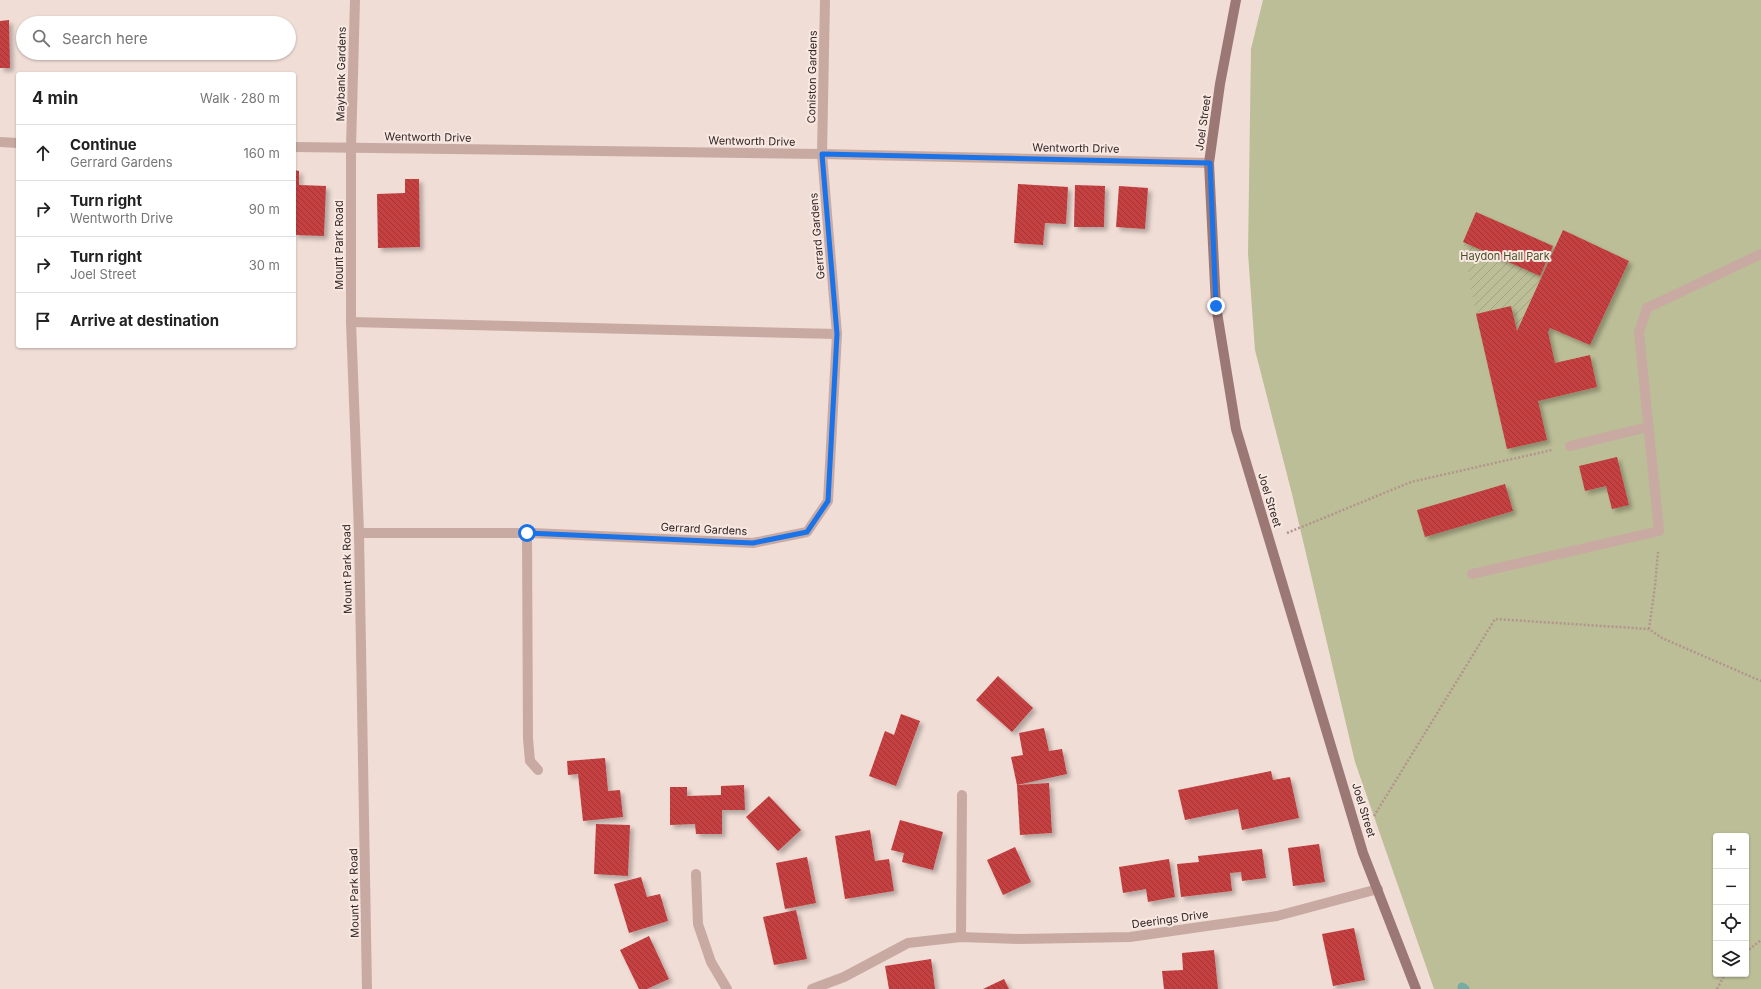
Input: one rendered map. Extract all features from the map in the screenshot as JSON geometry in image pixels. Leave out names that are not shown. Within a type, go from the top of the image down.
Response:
[{"type":"main road","name":"Joel Street","points":[[1236,0],[1220,84],[1210,163],[1216,306],[1236,429],[1360,839],[1416,989]]},
{"type":"street","name":"Maybank Gardens","points":[[351,148],[355,0]]},
{"type":"street","name":"Coniston Gardens","points":[[822,154],[825,0]]},
{"type":"street","points":[[0,142],[16,143]]},
{"type":"street","name":"Wentworth Drive","points":[[296,147],[822,154],[1210,163]]},
{"type":"street","name":"Mount Park Road","points":[[351,148],[351,322],[359,533],[367,989]]},
{"type":"street","name":"Gerrard Gardens","points":[[359,533],[527,533],[753,543],[807,532],[828,501],[837,334],[822,154]]},
{"type":"street","points":[[1472,574],[1659,531],[1639,332],[1647,308],[1761,254]]},
{"type":"street","points":[[351,322],[837,334]]},
{"type":"street","points":[[1570,446],[1648,427]]},
{"type":"street","points":[[527,533],[528,739],[530,762],[538,770]]},
{"type":"street","points":[[961,936],[962,795]]},
{"type":"street","points":[[696,874],[698,924],[711,962],[726,989]]},
{"type":"street","name":"Deerings Drive","points":[[812,989],[844,977],[908,943],[961,936],[1020,939],[1130,937],[1277,916],[1378,889]]},
{"type":"path","points":[[1300,527],[1411,482],[1570,446]]},
{"type":"path","points":[[1649,629],[1655,586],[1659,531]]},
{"type":"path","points":[[1360,839],[1494,620],[1649,629],[1662,638],[1761,681]]},
{"type":"path","points":[[1749,950],[1761,940]]},
{"type":"path","points":[[1717,989],[1723,977]]},
{"type":"green space","name":"Haydon Hall Park","points":[[1263,0],[1761,0],[1761,989],[1434,989],[1355,762],[1292,494],[1255,350],[1248,253],[1251,49]]},
{"type":"green space","points":[[1463,242],[1542,276],[1517,331],[1511,306],[1476,314]]},
{"type":"building","points":[[9,20],[10,68],[0,68],[0,21]]},
{"type":"building","points":[[296,170],[299,171],[299,185],[326,186],[324,236],[296,235]]},
{"type":"building","points":[[405,179],[419,179],[420,247],[378,248],[377,194],[405,193]]},
{"type":"building","points":[[1018,184],[1068,187],[1066,224],[1045,223],[1043,245],[1014,243]]},
{"type":"building","points":[[1075,185],[1105,186],[1104,227],[1074,227]]},
{"type":"building","points":[[1119,186],[1148,188],[1145,229],[1116,227]]},
{"type":"building","points":[[1476,212],[1553,246],[1540,276],[1463,242]]},
{"type":"building","points":[[1563,230],[1629,261],[1590,345],[1550,328],[1548,332],[1555,363],[1590,355],[1597,387],[1538,401],[1547,440],[1507,449],[1476,314],[1511,306],[1517,331]]},
{"type":"building","points":[[1617,457],[1629,505],[1612,509],[1606,486],[1585,491],[1579,466]]},
{"type":"building","points":[[1505,484],[1513,511],[1425,537],[1417,510]]},
{"type":"building","points":[[998,676],[1033,708],[1012,732],[976,700]]},
{"type":"building","points":[[901,714],[920,721],[896,786],[869,776],[885,731],[894,735]]},
{"type":"building","points":[[1044,728],[1049,751],[1062,749],[1067,774],[1017,785],[1011,757],[1023,755],[1019,733]]},
{"type":"building","points":[[605,758],[608,791],[620,790],[623,817],[583,821],[578,774],[568,775],[567,761]]},
{"type":"building","points":[[1271,771],[1273,780],[1290,777],[1299,818],[1242,830],[1238,809],[1185,820],[1178,790]]},
{"type":"building","points":[[1049,783],[1052,833],[1020,835],[1017,785]]},
{"type":"building","points":[[744,785],[745,810],[722,810],[722,834],[696,834],[695,824],[670,825],[670,787],[687,787],[687,796],[721,795],[721,786]]},
{"type":"building","points":[[769,796],[801,830],[778,851],[746,817]]},
{"type":"building","points":[[900,820],[943,832],[933,870],[902,862],[904,853],[891,850]]},
{"type":"building","points":[[596,824],[630,825],[628,876],[594,874]]},
{"type":"building","points":[[870,830],[875,861],[889,859],[894,891],[845,899],[835,836]]},
{"type":"building","points":[[1319,844],[1325,882],[1293,886],[1288,848]]},
{"type":"building","points":[[1015,847],[1031,882],[1003,895],[987,860]]},
{"type":"building","points":[[1262,849],[1266,878],[1242,881],[1241,872],[1230,873],[1232,891],[1181,897],[1177,864],[1199,862],[1198,856]]},
{"type":"building","points":[[807,857],[816,903],[785,909],[776,863]]},
{"type":"building","points":[[1169,859],[1175,897],[1148,902],[1146,889],[1123,893],[1119,867]]},
{"type":"building","points":[[641,877],[647,897],[660,894],[668,921],[629,933],[614,884]]},
{"type":"building","points":[[796,910],[807,959],[774,965],[763,917]]},
{"type":"building","points":[[1354,928],[1365,980],[1333,986],[1322,934]]},
{"type":"building","points":[[649,936],[669,979],[647,989],[639,989],[620,950]]},
{"type":"building","points":[[1214,950],[1218,989],[1164,989],[1162,971],[1183,970],[1182,953]]},
{"type":"building","points":[[931,959],[935,989],[889,989],[885,966]]},
{"type":"building","points":[[1004,979],[1009,989],[983,989]]},
{"type":"route","points":[[527,533],[753,543],[807,532],[828,501],[837,334],[822,154],[1210,163],[1216,306]]}]
